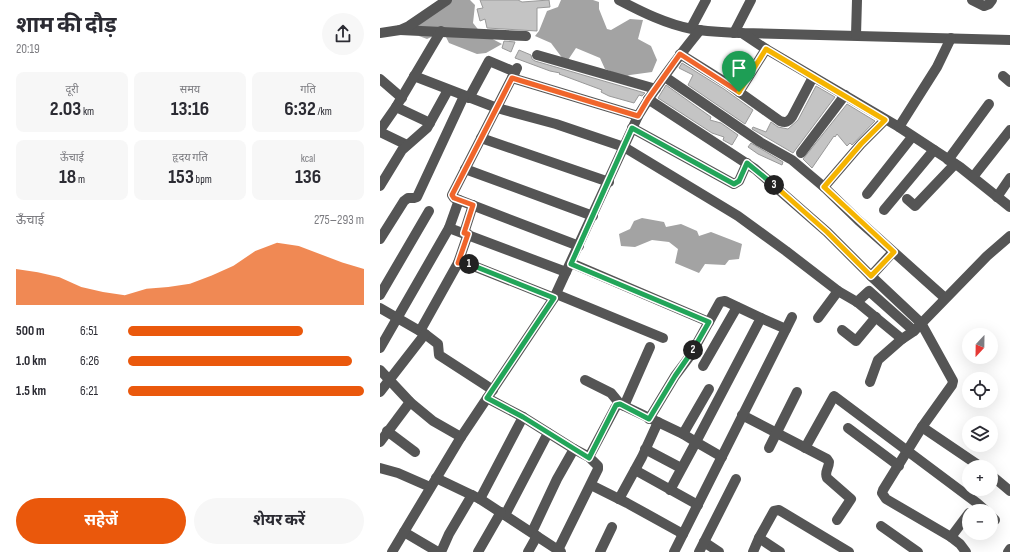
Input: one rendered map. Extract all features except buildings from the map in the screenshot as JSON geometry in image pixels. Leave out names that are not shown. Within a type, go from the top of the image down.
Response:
[{"type":"street","points":[[619,0],[636,4],[651,16],[696,29],[738,33],[1010,40]]},
{"type":"street","points":[[392,552],[461,437],[555,296],[638,116],[696,29],[706,0]]},
{"type":"street","points":[[738,33],[751,0]]},
{"type":"street","points":[[972,0],[984,6],[989,4],[992,0]]},
{"type":"street","points":[[380,34],[400,30],[409,26],[443,1]]},
{"type":"street","points":[[855,1],[856,35]]},
{"type":"street","points":[[400,30],[526,36]]},
{"type":"street","points":[[407,145],[380,131],[402,98],[441,31]]},
{"type":"street","points":[[738,33],[845,95],[934,150],[973,177],[1010,207]]},
{"type":"street","points":[[899,128],[936,68],[951,38]]},
{"type":"street","points":[[739,92],[766,49]]},
{"type":"street","points":[[680,54],[784,123],[788,122],[792,117],[813,77]]},
{"type":"street","points":[[537,55],[656,89]]},
{"type":"street","points":[[380,239],[404,201],[408,198],[417,197],[466,97],[489,61],[515,72],[638,116]]},
{"type":"street","points":[[515,72],[452,195],[454,198],[579,246]]},
{"type":"street","points":[[414,76],[497,108],[568,128],[624,147],[738,216],[838,291],[857,302],[902,339]]},
{"type":"street","points":[[665,77],[760,142],[792,160],[824,187],[945,298]]},
{"type":"street","points":[[380,79],[402,98]]},
{"type":"street","points":[[380,186],[402,150],[430,124],[448,90]]},
{"type":"street","points":[[800,153],[845,95]]},
{"type":"street","points":[[648,99],[747,163],[768,179],[827,232],[921,324],[954,380],[922,427],[882,490],[882,493],[884,496],[951,537],[960,544],[966,552]]},
{"type":"street","points":[[907,199],[915,206],[952,162],[990,104]]},
{"type":"street","points":[[396,107],[430,124]]},
{"type":"street","points":[[824,187],[861,144],[885,120]]},
{"type":"street","points":[[632,128],[734,184],[739,181],[747,163]]},
{"type":"street","points":[[973,177],[1010,130]]},
{"type":"street","points":[[867,194],[912,137]]},
{"type":"street","points":[[481,138],[608,182]]},
{"type":"street","points":[[884,210],[934,150]]},
{"type":"street","points":[[465,169],[593,216]]},
{"type":"street","points":[[997,196],[1010,178]]},
{"type":"street","points":[[380,348],[449,228],[460,200]]},
{"type":"street","points":[[380,392],[390,380],[422,332],[458,263],[473,205]]},
{"type":"street","points":[[380,295],[429,211]]},
{"type":"street","points":[[449,228],[569,268],[709,322]]},
{"type":"street","points":[[870,382],[878,360],[902,339],[914,331],[986,256],[1010,236]]},
{"type":"street","points":[[871,276],[894,252]]},
{"type":"street","points":[[458,263],[466,262],[663,338]]},
{"type":"street","points":[[818,318],[838,291]]},
{"type":"street","points":[[857,302],[869,291],[914,331]]},
{"type":"street","points":[[619,499],[645,449],[654,420],[675,376],[690,356],[719,304],[722,301],[786,329]]},
{"type":"street","points":[[703,366],[737,307]]},
{"type":"street","points":[[380,308],[422,332],[438,344],[439,354],[493,390]]},
{"type":"street","points":[[670,490],[761,318]]},
{"type":"street","points":[[674,552],[792,318]]},
{"type":"street","points":[[842,330],[856,341],[876,318]]},
{"type":"street","points":[[622,405],[650,347]]},
{"type":"street","points":[[380,370],[410,402],[433,421],[461,437]]},
{"type":"street","points":[[585,380],[611,393],[622,405],[684,434],[722,458]]},
{"type":"street","points":[[684,434],[709,389]]},
{"type":"street","points":[[769,448],[798,392]]},
{"type":"street","points":[[805,448],[834,396],[908,451],[966,504]]},
{"type":"street","points":[[436,478],[476,497],[560,551],[591,485],[598,466],[589,458],[523,417],[487,398]]},
{"type":"street","points":[[380,442],[410,402]]},
{"type":"street","points":[[589,458],[614,408],[618,404],[622,405]]},
{"type":"street","points":[[742,415],[827,459],[829,462],[825,476],[851,500],[837,520]]},
{"type":"street","points":[[404,532],[440,552],[449,534],[476,497],[523,417]]},
{"type":"street","points":[[922,427],[971,460]]},
{"type":"street","points":[[848,428],[898,466]]},
{"type":"street","points":[[387,431],[415,452]]},
{"type":"street","points":[[478,552],[503,514],[548,433]]},
{"type":"street","points":[[528,552],[557,479],[574,449]]},
{"type":"street","points":[[645,449],[682,468]]},
{"type":"street","points":[[380,468],[398,473],[430,487]]},
{"type":"street","points":[[635,470],[698,505]]},
{"type":"street","points":[[699,552],[736,479]]},
{"type":"street","points":[[998,481],[1010,491]]},
{"type":"street","points":[[591,485],[683,534]]},
{"type":"street","points":[[753,552],[774,511],[779,510],[848,552]]},
{"type":"street","points":[[951,537],[962,522]]},
{"type":"street","points":[[600,552],[612,526]]},
{"type":"street","points":[[881,526],[918,552]]},
{"type":"street","points":[[759,538],[780,552]]},
{"type":"street","points":[[704,542],[719,552]]},
{"type":"shaded area","points":[[450,0],[470,0],[475,5],[473,23],[481,33],[502,44],[486,53],[477,54],[449,43],[446,37],[438,34],[427,39],[419,36],[416,27]]},
{"type":"shaded area","points":[[561,0],[593,0],[599,2],[599,9],[607,29],[611,30],[630,19],[643,20],[638,39],[651,46],[657,60],[652,72],[625,77],[605,69],[600,58],[576,48],[566,63],[551,43],[535,36],[539,31],[547,11],[558,7]]},
{"type":"shaded area","points":[[642,218],[664,222],[666,227],[681,224],[697,231],[699,236],[711,232],[742,244],[739,259],[729,260],[725,265],[705,264],[699,273],[675,263],[678,249],[669,242],[652,240],[635,247],[621,246],[619,234],[630,229],[634,221]]},
{"type":"route","points":[[766,49],[885,120],[861,144],[824,187],[894,252],[871,276],[827,232],[768,179],[747,163],[739,181],[737,184],[734,184],[632,128],[571,264],[709,322],[690,356],[675,376],[649,419],[620,404],[616,405],[589,458],[523,417],[487,398],[554,298],[466,262],[458,263],[468,234],[464,233],[473,205],[454,198],[452,195],[512,78],[638,116],[648,99],[680,54],[739,92],[766,49]]}]
